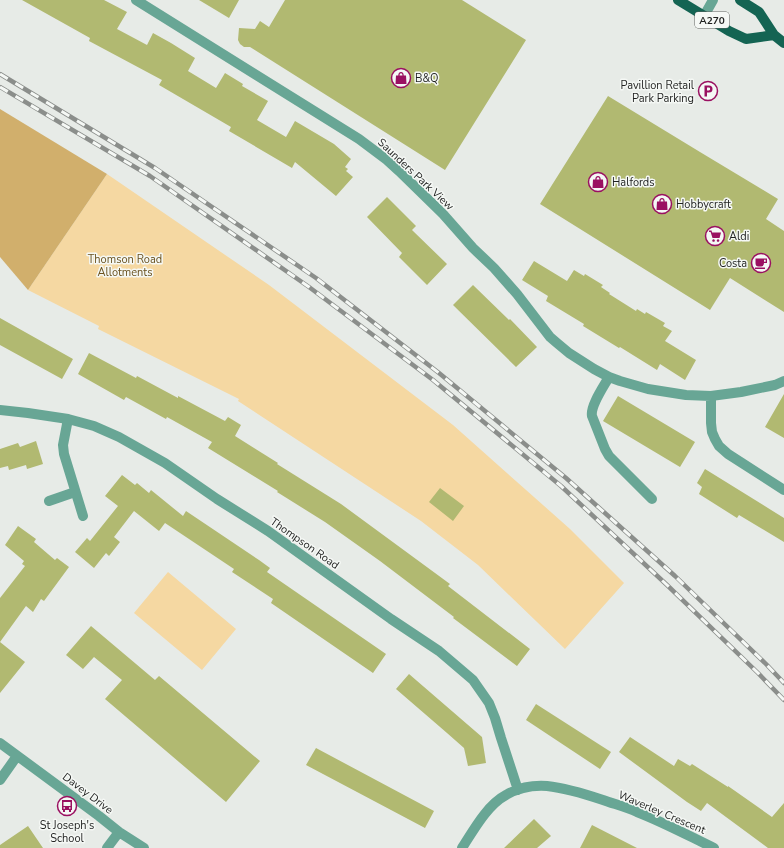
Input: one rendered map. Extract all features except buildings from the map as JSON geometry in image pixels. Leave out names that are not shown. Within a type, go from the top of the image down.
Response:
[{"type":"main road","name":"A270","points":[[678,0],[729,31],[746,39],[774,35]]},
{"type":"main road","name":"A270","points":[[740,0],[759,12],[774,35],[784,43]]},
{"type":"street","name":"Saunders Park View","points":[[136,0],[360,139],[373,149],[403,175],[443,214],[526,305],[550,337],[569,353],[609,377],[648,389],[686,395],[711,396],[741,392],[775,385],[784,381]]},
{"type":"street","points":[[704,16],[713,0]]},
{"type":"street","points":[[609,377],[594,403],[592,416],[609,456],[652,499]]},
{"type":"street","points":[[711,396],[710,423],[712,432],[719,446],[728,454],[784,490]]},
{"type":"street","name":"Thompson Road","points":[[0,410],[68,419],[94,426],[119,437],[164,463],[268,531],[445,656],[473,680],[489,703],[518,790]]},
{"type":"street","points":[[68,419],[63,450],[75,492],[84,516]]},
{"type":"street","points":[[49,501],[75,492]]},
{"type":"street","name":"Davey Drive","points":[[0,743],[119,832],[144,848]]},
{"type":"street","points":[[0,780],[17,756]]},
{"type":"street","name":"Waverley Crescent","points":[[462,848],[497,800],[506,794],[518,790],[530,787],[546,786],[560,788],[589,796],[637,812],[714,848]]},
{"type":"street","points":[[107,848],[119,832]]},
{"type":"green space","name":"Thomson Road Allotments","points":[[107,174],[269,285],[453,425],[570,529],[624,583],[565,649],[478,565],[421,521],[238,401],[239,399],[98,329],[99,326],[28,290]]},
{"type":"green space","points":[[168,572],[236,629],[202,670],[134,613]]},
{"type":"shaded area","points":[[0,109],[107,174],[28,290],[0,257]]},
{"type":"railway","points":[[0,74],[155,168],[316,278],[439,373],[566,478],[675,576],[784,683]]},
{"type":"railway","points":[[0,87],[150,176],[309,287],[433,380],[561,486],[667,585],[784,700]]},
{"type":"place","name":"B&Q","points":[[401,78]]},
{"type":"place","name":"Pavillion Retail Park Parking","points":[[708,91]]},
{"type":"place","name":"Halfords","points":[[598,182]]},
{"type":"place","name":"Hobbycraft","points":[[662,204]]},
{"type":"place","name":"Aldi","points":[[715,236]]},
{"type":"place","name":"Costa","points":[[761,263]]},
{"type":"place","name":"St Joseph's School","points":[[67,806]]}]
